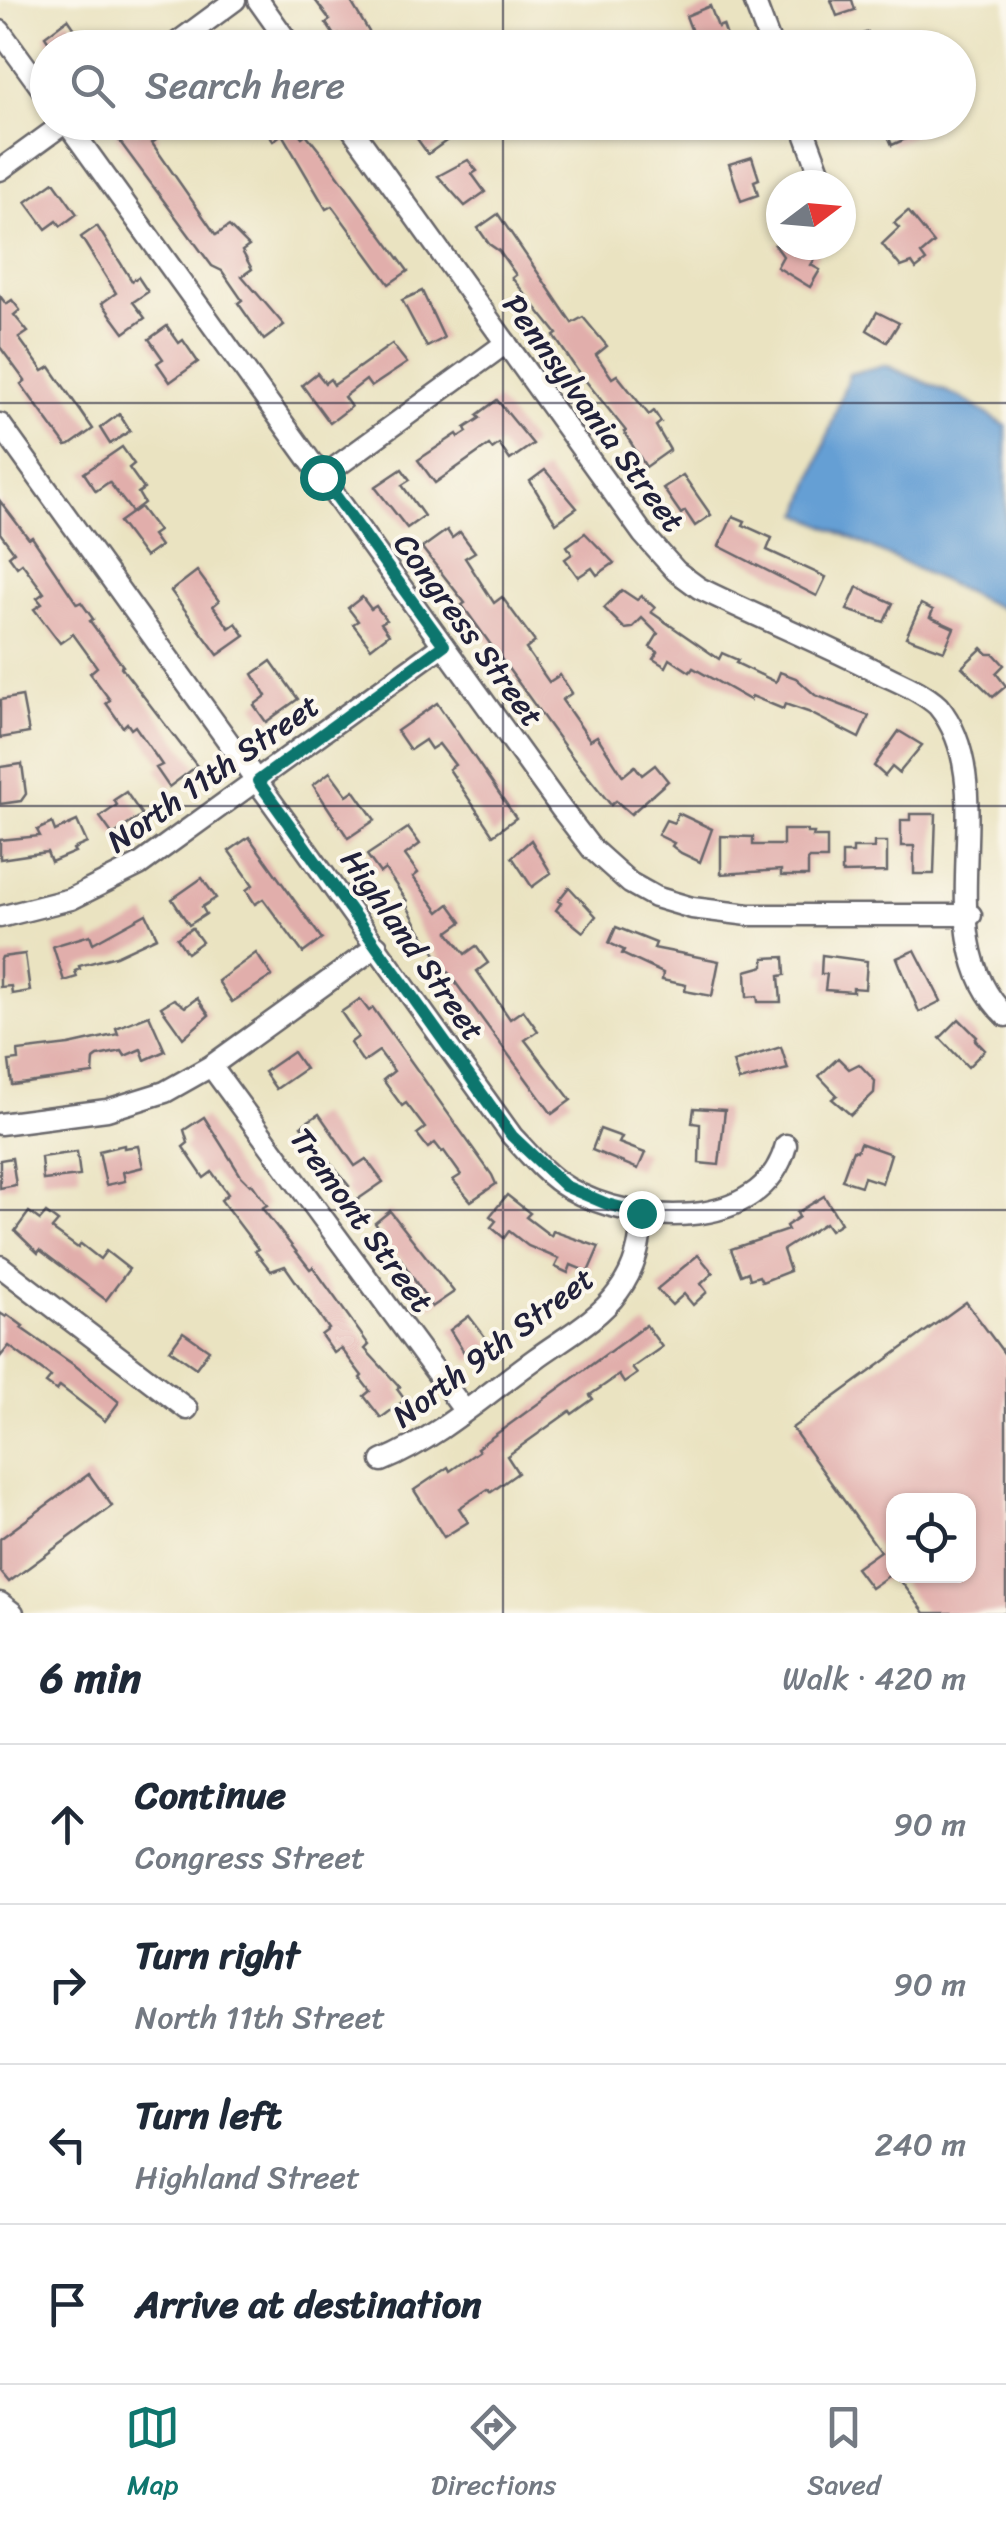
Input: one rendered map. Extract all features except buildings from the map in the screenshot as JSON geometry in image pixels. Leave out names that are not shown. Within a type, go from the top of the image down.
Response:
[{"type":"street","points":[[194,30],[235,0]]},
{"type":"street","points":[[258,0],[279,30]]},
{"type":"street","points":[[754,0],[765,30]]},
{"type":"street","points":[[0,31],[30,72]]},
{"type":"street","points":[[0,170],[41,140]]},
{"type":"street","name":"Congress Street","points":[[79,140],[592,849],[630,883],[655,897],[692,908],[749,915],[971,915]]},
{"type":"street","name":"Pennsylvania Street","points":[[359,140],[643,534],[676,571],[698,588],[894,680],[930,700],[947,716],[964,743],[973,780],[971,915],[975,956],[982,982],[1006,1016]]},
{"type":"street","points":[[808,140],[819,170]]},
{"type":"street","points":[[322,477],[506,343]]},
{"type":"street","name":"Highland Street","points":[[0,424],[512,1136],[536,1162],[581,1194],[641,1213],[695,1214],[739,1201],[761,1188],[774,1175],[786,1146]]},
{"type":"street","name":"North 11th Street","points":[[0,917],[37,910],[97,888],[166,848],[444,645]]},
{"type":"street","points":[[0,1124],[130,1106],[165,1092],[211,1066],[377,946]]},
{"type":"street","name":"Tremont Street","points":[[211,1066],[464,1410]]},
{"type":"street","name":"North 9th Street","points":[[382,1460],[423,1440],[601,1311],[615,1297],[635,1263],[641,1213]]},
{"type":"street","points":[[0,1266],[187,1408]]},
{"type":"street","points":[[0,1603],[13,1613]]},
{"type":"water","points":[[885,365],[962,398],[1006,426],[1006,611],[800,514],[849,374]]},
{"type":"route","points":[[322,477],[444,645],[258,781],[512,1136],[565,1186],[641,1213]]}]
